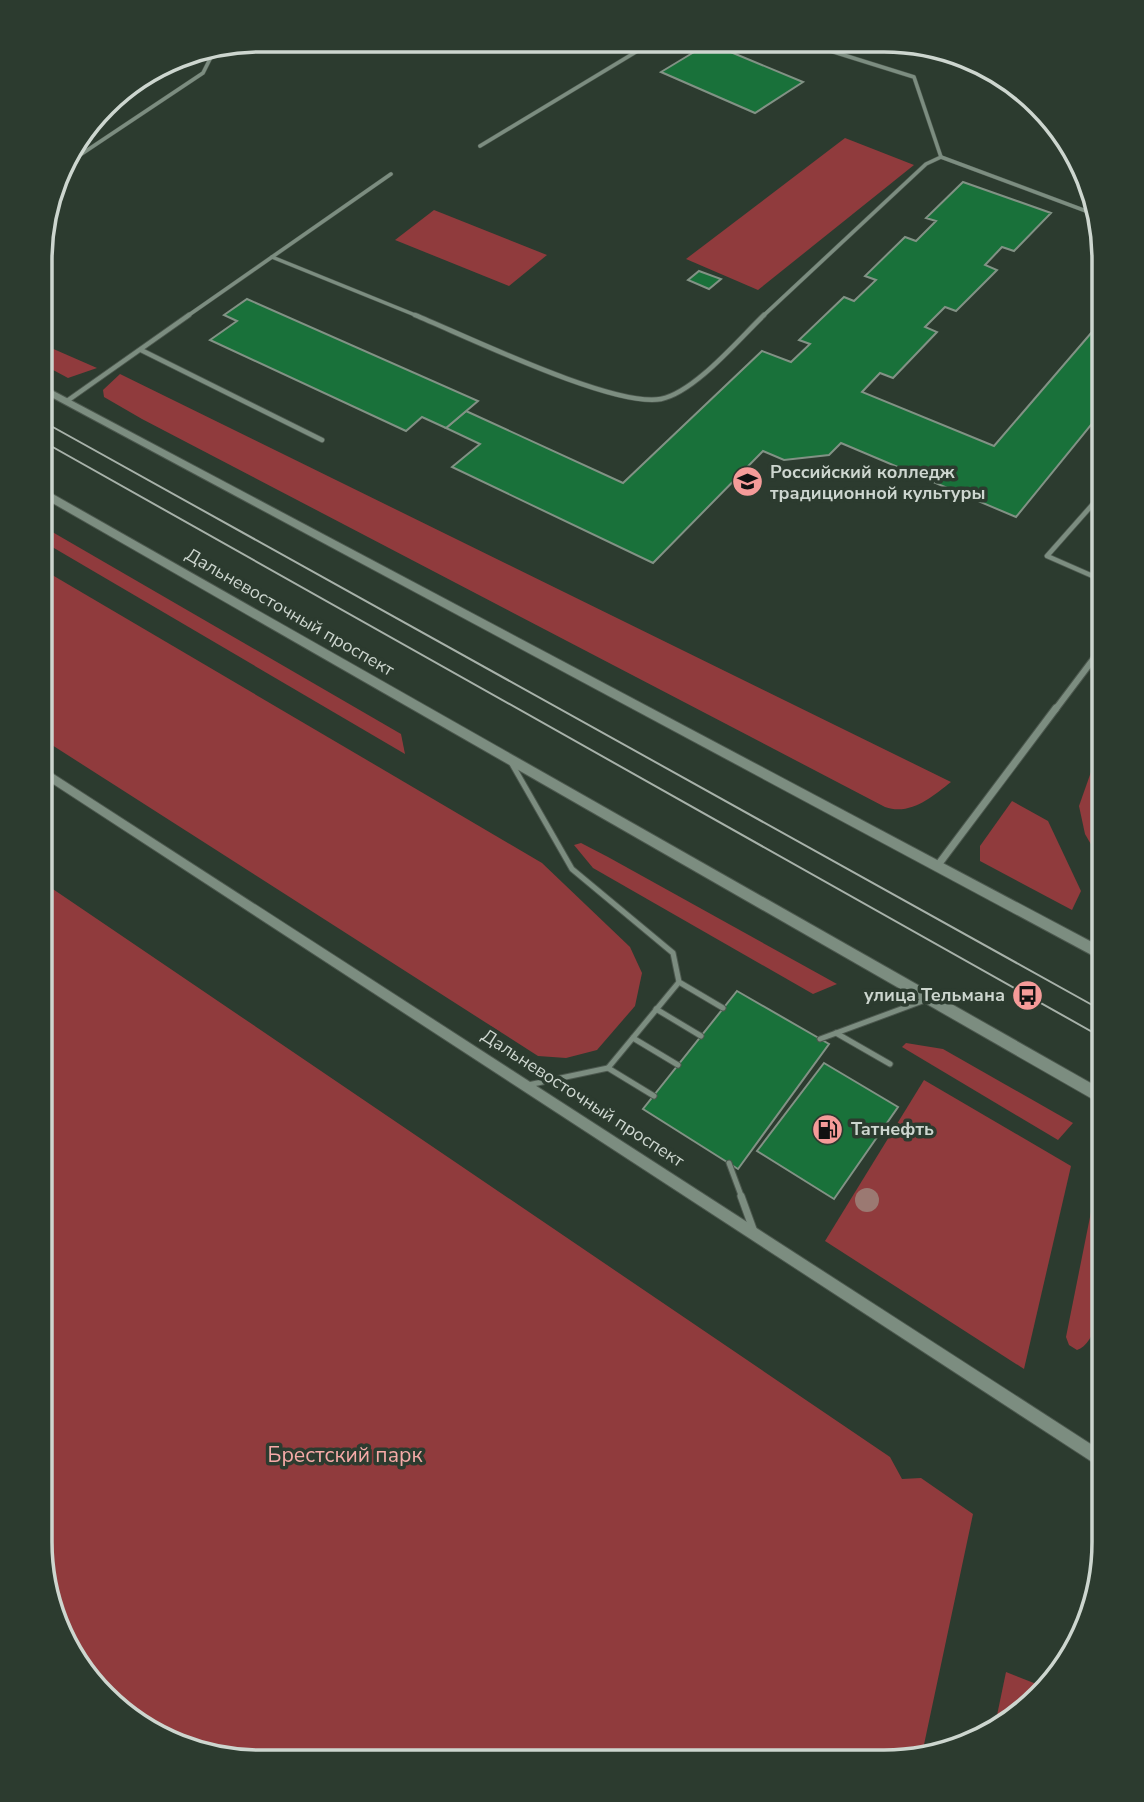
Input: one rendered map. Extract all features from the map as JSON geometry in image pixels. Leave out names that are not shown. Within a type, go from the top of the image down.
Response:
[{"type":"main road","points":[[52,393],[1091,948]]},
{"type":"main road","name":"Дальневосточный проспект","points":[[52,498],[1091,1091]]},
{"type":"street","points":[[938,865],[1092,661]]},
{"type":"street","name":"Дальневосточный проспект","points":[[52,777],[1091,1453]]},
{"type":"lane","points":[[480,146],[635,52]]},
{"type":"lane","points":[[834,52],[914,77],[940,157]]},
{"type":"lane","points":[[81,154],[203,73],[210,59]]},
{"type":"lane","points":[[272,257],[610,395],[661,400],[690,385],[926,164],[940,157],[1085,211]]},
{"type":"lane","points":[[67,401],[391,174]]},
{"type":"lane","points":[[141,350],[322,440]]},
{"type":"lane","points":[[1092,505],[1047,556],[1092,576]]},
{"type":"lane","points":[[510,761],[572,869],[673,953],[679,982],[723,1008]]},
{"type":"lane","points":[[528,1085],[608,1068],[679,982]]},
{"type":"lane","points":[[820,1039],[930,998]]},
{"type":"lane","points":[[656,1009],[701,1036]]},
{"type":"lane","points":[[836,1033],[890,1064]]},
{"type":"lane","points":[[633,1038],[678,1065]]},
{"type":"lane","points":[[608,1068],[654,1096]]},
{"type":"lane","points":[[729,1163],[754,1232]]},
{"type":"green space","points":[[845,138],[914,165],[758,290],[686,259]]},
{"type":"green space","points":[[434,210],[547,255],[509,286],[395,240]]},
{"type":"green space","points":[[52,348],[97,368],[68,378],[52,369]]},
{"type":"green space","points":[[120,374],[951,782],[920,804],[903,809],[885,807],[142,419],[104,397],[103,390]]},
{"type":"green space","points":[[52,532],[401,734],[405,754],[52,547]]},
{"type":"green space","points":[[52,575],[542,863],[630,947],[642,973],[635,1006],[597,1050],[566,1058],[538,1056],[52,745]]},
{"type":"green space","points":[[1091,772],[1092,845],[1085,834],[1079,806]]},
{"type":"green space","points":[[1012,801],[1048,821],[1081,891],[1072,910],[980,861],[980,846]]},
{"type":"green space","points":[[581,843],[837,984],[813,994],[593,868],[574,845]]},
{"type":"green space","name":"Брестский парк","points":[[52,888],[890,1457],[902,1479],[921,1478],[973,1514],[924,1746],[884,1750],[260,1750],[207,1742],[156,1722],[113,1689],[95,1668],[68,1621],[56,1582],[52,1542]]},
{"type":"green space","points":[[906,1043],[943,1049],[1073,1123],[1058,1140],[902,1047]]},
{"type":"green space","points":[[924,1080],[1071,1166],[1024,1369],[825,1241]]},
{"type":"green space","points":[[1091,1211],[1091,1335],[1077,1350],[1069,1345],[1066,1337]]},
{"type":"green space","points":[[1006,1672],[1036,1684],[1010,1707],[997,1716]]},
{"type":"building","points":[[694,52],[731,52],[803,82],[755,113],[661,72]]},
{"type":"building","points":[[963,182],[1051,213],[1014,251],[1002,247],[985,265],[997,270],[956,311],[945,307],[925,327],[937,332],[893,378],[880,373],[862,392],[994,446],[1092,332],[1092,424],[1016,517],[841,443],[829,455],[784,460],[763,451],[653,563],[452,467],[480,444],[446,428],[466,411],[623,483],[762,351],[791,362],[810,344],[799,340],[844,297],[854,301],[876,280],[865,276],[905,237],[916,241],[936,221],[926,218]]},
{"type":"building","points":[[699,271],[721,279],[709,289],[688,280]]},
{"type":"building","points":[[247,299],[478,401],[446,428],[422,417],[406,431],[210,340],[237,321],[224,315]]},
{"type":"building","points":[[737,991],[829,1044],[738,1169],[643,1109]]},
{"type":"building","name":"Татнефть","points":[[824,1063],[898,1107],[834,1199],[757,1151]]},
{"type":"tram line","points":[[52,427],[1091,1005]]},
{"type":"tram line","points":[[52,447],[1091,1031]]},
{"type":"place","name":"Российский колледж традиционной культуры","points":[[747,482]]},
{"type":"place","name":"улица Тельмана","points":[[1028,995]]},
{"type":"place","name":"Татнефть","points":[[828,1129]]}]
